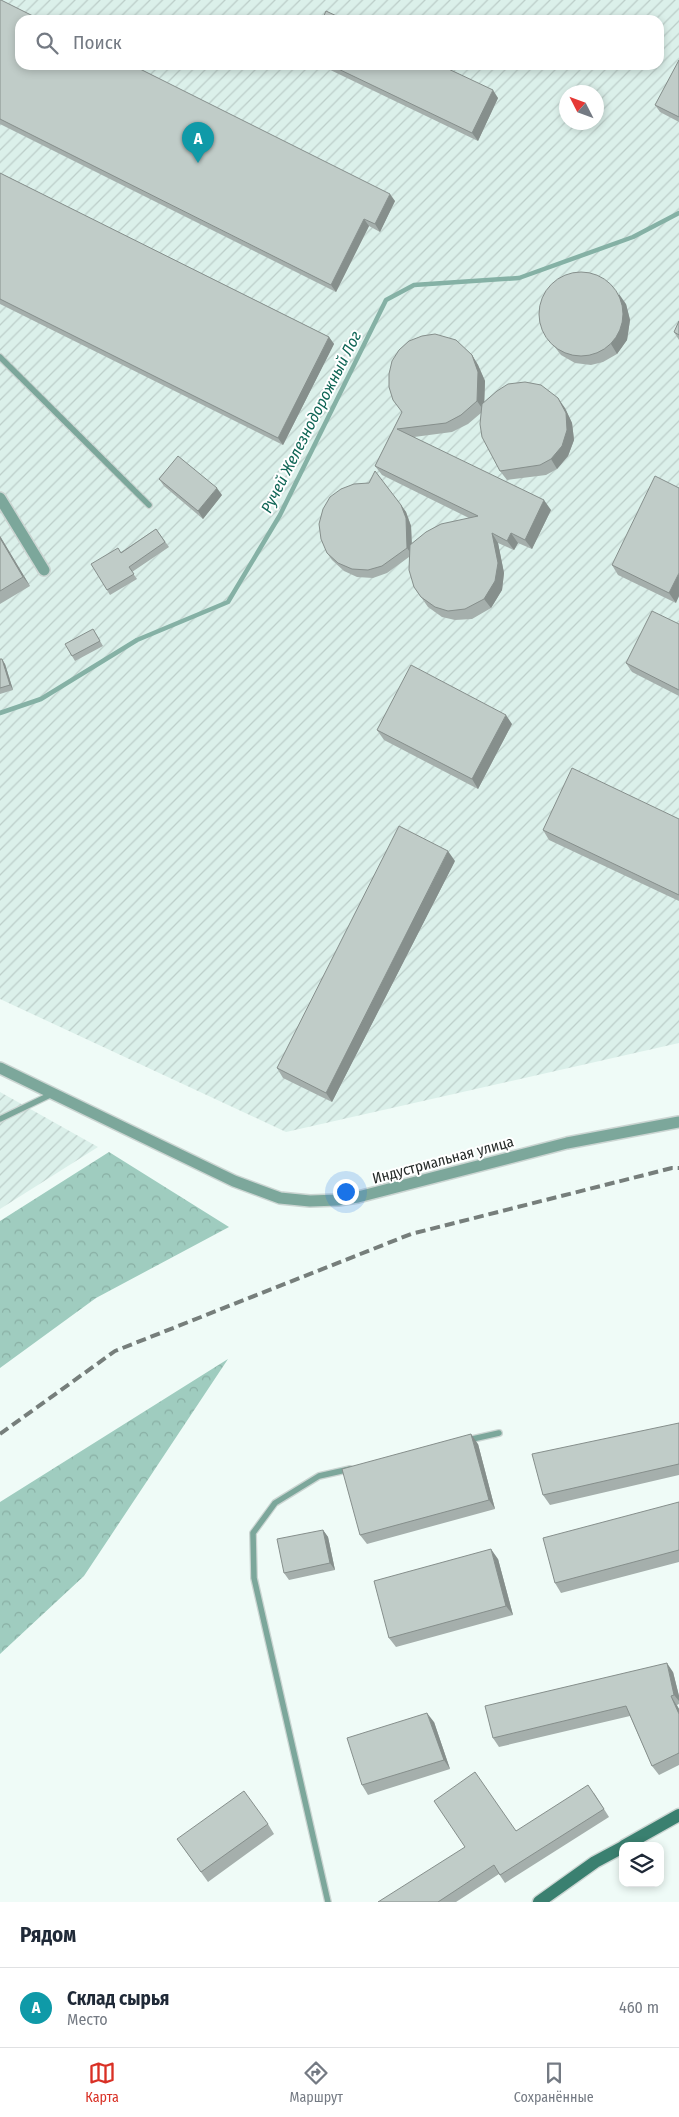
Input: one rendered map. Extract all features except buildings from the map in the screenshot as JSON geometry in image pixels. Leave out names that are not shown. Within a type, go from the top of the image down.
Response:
[{"type":"main road","points":[[631,1842],[679,1815]]},
{"type":"main road","points":[[539,1902],[595,1862],[619,1849]]},
{"type":"street","points":[[0,498],[44,570]]},
{"type":"street","name":"Индустриальная улица","points":[[0,1068],[234,1182],[280,1198],[310,1201],[358,1197],[567,1143],[679,1122]]},
{"type":"lane","points":[[0,357],[149,505]]},
{"type":"lane","points":[[0,1118],[53,1094]]},
{"type":"lane","points":[[461,1442],[499,1433]]},
{"type":"lane","points":[[328,1902],[254,1578],[253,1533],[276,1503],[319,1476],[357,1467]]},
{"type":"shaded area","points":[[0,0],[679,0],[679,1043],[286,1132],[0,999]]},
{"type":"shaded area","points":[[0,1092],[98,1147],[0,1209]]},
{"type":"green space","points":[[109,1152],[229,1227],[96,1298],[0,1368],[0,1221]]},
{"type":"green space","points":[[228,1359],[84,1576],[0,1654],[0,1502]]},
{"type":"waterway","name":"Ручей Железнодорожный Лог","points":[[0,713],[41,699],[137,640],[228,602],[280,515],[386,300],[414,285],[519,278],[633,237],[679,213]]},
{"type":"railway","points":[[0,1434],[115,1351],[411,1234],[672,1168],[679,1168]]},
{"type":"place","name":"Склад сырья","points":[[198,163]]}]
